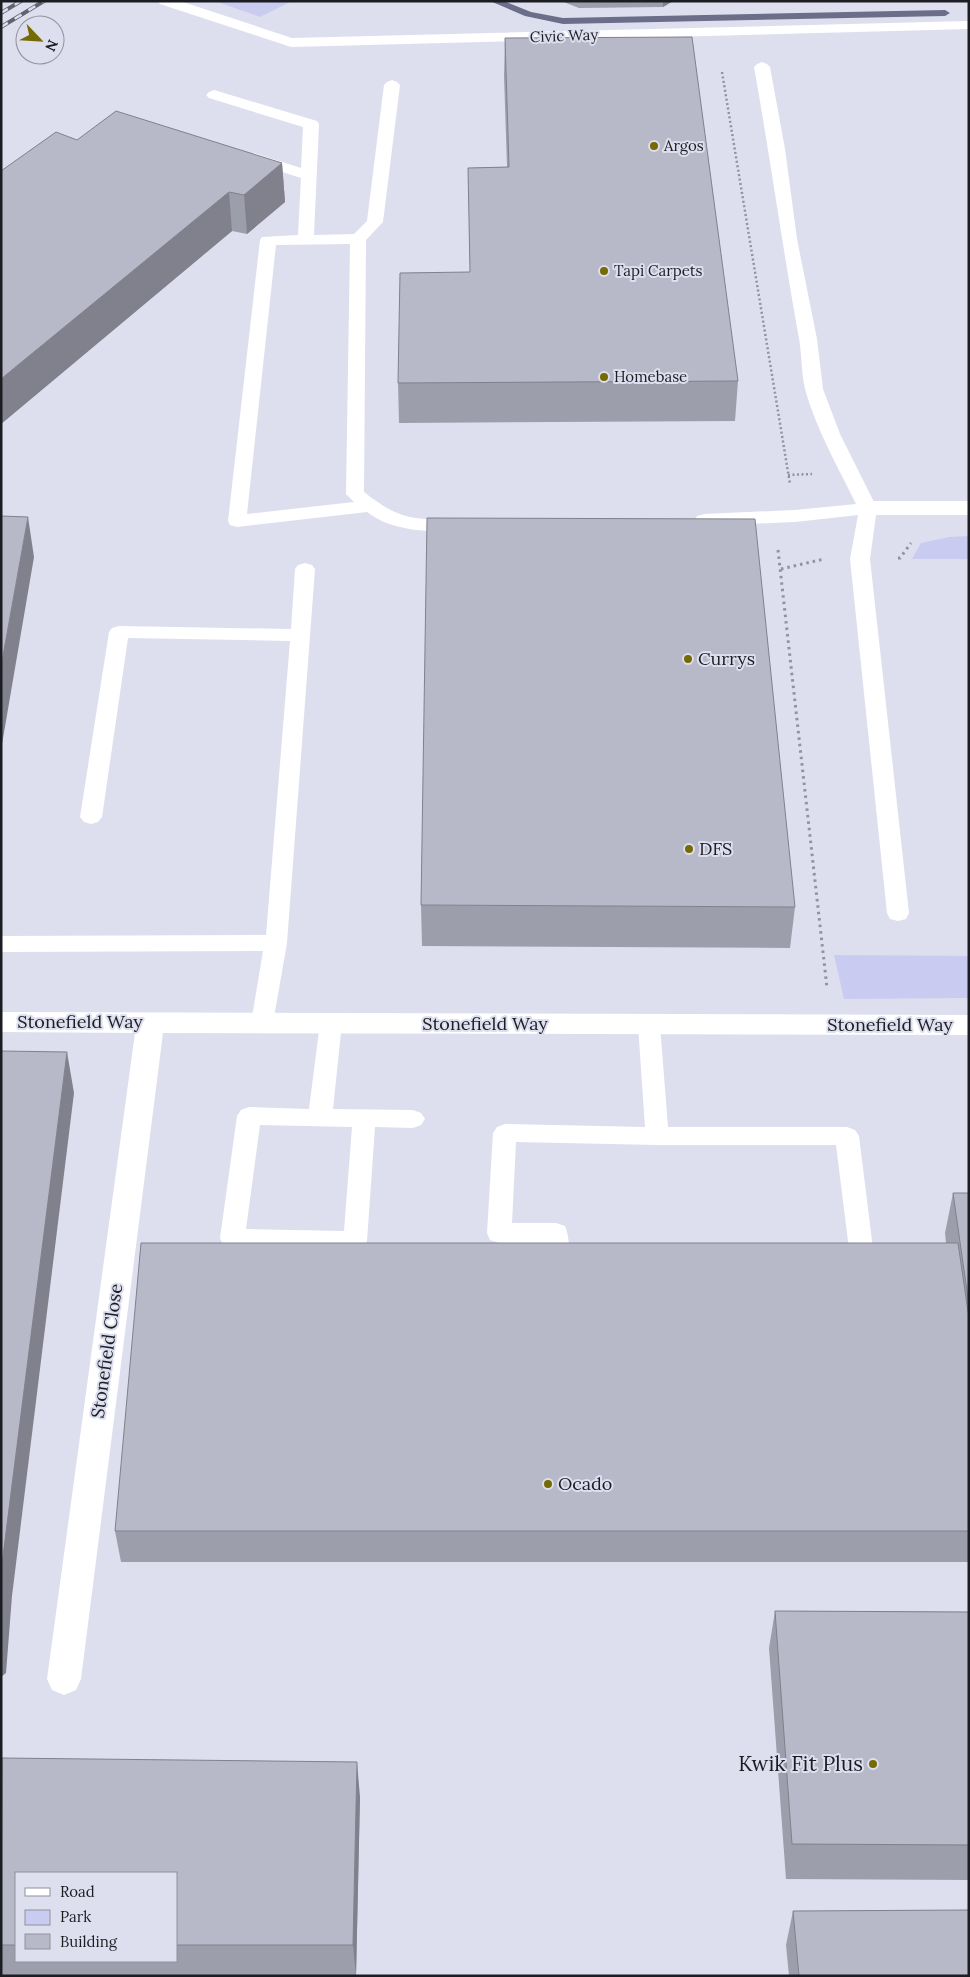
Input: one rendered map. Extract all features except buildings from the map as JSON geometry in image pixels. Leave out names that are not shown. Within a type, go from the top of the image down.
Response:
[{"type":"street","points":[[868,508],[969,508]]},
{"type":"street","name":"Stonefield Way","points":[[1,1022],[969,1025]]},
{"type":"street","name":"Stonefield Close","points":[[64,1679],[150,1023]]},
{"type":"lane","name":"Civic Way","points":[[165,1],[291,43],[969,25]]},
{"type":"lane","points":[[762,67],[808,339],[814,389],[831,434],[868,508],[860,559],[898,913]]},
{"type":"lane","points":[[371,506],[237,521],[268,240],[358,239],[376,222],[392,85]]},
{"type":"lane","points":[[214,95],[311,124],[306,240]]},
{"type":"lane","points":[[236,153],[308,175]]},
{"type":"lane","points":[[358,239],[355,494],[381,514],[412,525],[476,526]]},
{"type":"lane","points":[[691,520],[795,516],[868,508]]},
{"type":"lane","points":[[262,1023],[276,943],[305,569]]},
{"type":"lane","points":[[91,818],[119,632],[300,635]]},
{"type":"lane","points":[[1,944],[276,943]]},
{"type":"lane","points":[[320,1118],[331,1023]]},
{"type":"lane","points":[[649,1025],[657,1136]]},
{"type":"lane","points":[[364,1118],[355,1241],[232,1238],[249,1116],[364,1118],[413,1120]]},
{"type":"lane","points":[[555,1276],[556,1233],[499,1233],[505,1133],[657,1136],[847,1136],[864,1276]]},
{"type":"green space","points":[[215,1],[292,1],[260,17]]},
{"type":"green space","points":[[969,536],[969,559],[912,559],[921,543],[949,537]]},
{"type":"green space","points":[[834,955],[969,956],[969,998],[844,999]]},
{"type":"waterway","points":[[495,1],[528,14],[563,21],[945,13]]},
{"type":"railway","points":[[1,13],[21,1]]},
{"type":"railway","points":[[1,27],[44,1]]},
{"type":"place","name":"Argos","points":[[654,146]]},
{"type":"place","name":"Tapi Carpets","points":[[604,271]]},
{"type":"place","name":"Homebase","points":[[604,377]]},
{"type":"place","name":"Currys","points":[[688,659]]},
{"type":"place","name":"DFS","points":[[689,849]]},
{"type":"place","name":"Ocado","points":[[548,1484]]},
{"type":"place","name":"Kwik Fit Plus","points":[[873,1764]]}]
